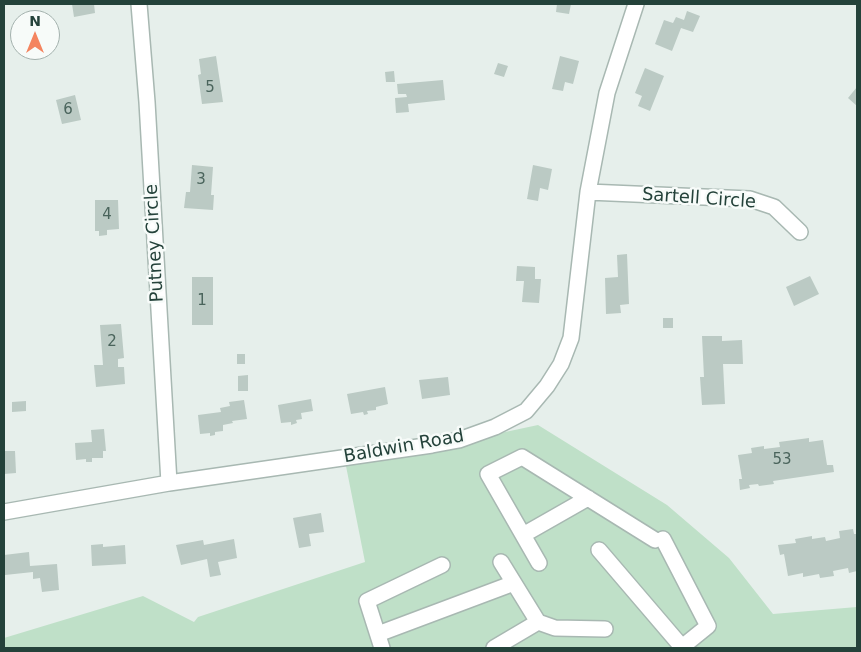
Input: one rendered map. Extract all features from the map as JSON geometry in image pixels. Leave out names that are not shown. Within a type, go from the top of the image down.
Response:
[{"type":"street","name":"Putney Circle","points":[[139,4],[148,112],[169,483]]},
{"type":"street","name":"Baldwin Road","points":[[4,512],[169,483],[459,440],[495,427],[526,411],[547,386],[561,364],[571,338],[588,192],[607,93],[636,4]]},
{"type":"street","name":"Sartell Circle","points":[[588,192],[750,199],[774,207],[800,232]]},
{"type":"street","points":[[539,563],[488,474],[522,457],[659,540],[708,626],[682,646],[599,550]]},
{"type":"street","points":[[523,535],[588,498]]},
{"type":"street","points":[[501,562],[538,622],[555,628],[605,629]]},
{"type":"street","points":[[442,566],[367,601],[380,641],[514,582]]},
{"type":"street","points":[[494,648],[538,622]]},
{"type":"green space","points":[[538,425],[667,505],[729,558],[773,614],[857,607],[857,648],[4,648],[4,638],[143,596],[194,622],[198,617],[365,562],[346,466]]},
{"type":"building","points":[[72,4],[94,4],[95,13],[74,17]]},
{"type":"building","points":[[557,4],[571,4],[569,14],[556,12]]},
{"type":"building","points":[[687,11],[700,16],[693,32],[681,28],[672,51],[655,44],[664,20],[673,23],[676,17],[684,20]]},
{"type":"building","points":[[216,56],[223,102],[202,104],[198,75],[201,74],[199,59]]},
{"type":"building","points":[[560,56],[579,61],[573,84],[565,82],[563,91],[552,89]]},
{"type":"building","points":[[498,63],[508,66],[504,77],[494,74]]},
{"type":"building","points":[[645,68],[664,76],[650,111],[638,106],[642,96],[635,93]]},
{"type":"building","points":[[394,71],[395,82],[386,82],[385,72]]},
{"type":"building","points":[[443,80],[445,100],[408,104],[409,112],[396,113],[395,98],[407,97],[406,94],[398,94],[397,84]]},
{"type":"building","points":[[857,87],[857,106],[848,98]]},
{"type":"building","points":[[75,95],[81,120],[62,124],[56,100]]},
{"type":"building","points":[[192,165],[213,167],[211,195],[214,195],[213,210],[184,208],[186,192],[190,192]]},
{"type":"building","points":[[533,165],[552,169],[548,190],[540,188],[538,201],[527,199]]},
{"type":"building","points":[[95,200],[118,200],[119,229],[107,230],[107,235],[99,236],[99,231],[95,231]]},
{"type":"building","points":[[627,254],[629,304],[620,305],[621,313],[606,314],[605,278],[618,277],[617,255]]},
{"type":"building","points":[[517,266],[535,267],[535,279],[541,279],[539,303],[522,302],[524,281],[516,281]]},
{"type":"building","points":[[810,276],[819,294],[794,306],[786,287]]},
{"type":"building","points":[[192,277],[213,277],[213,325],[192,325]]},
{"type":"building","points":[[663,318],[673,318],[673,328],[663,328]]},
{"type":"building","points":[[121,324],[124,358],[118,359],[118,367],[124,367],[125,384],[96,387],[94,365],[103,365],[100,325]]},
{"type":"building","points":[[702,336],[722,336],[722,341],[742,340],[743,364],[723,364],[725,404],[702,405],[700,377],[704,377]]},
{"type":"building","points":[[237,354],[245,354],[245,364],[237,364]]},
{"type":"building","points":[[248,375],[248,391],[238,391],[238,376]]},
{"type":"building","points":[[448,377],[450,395],[422,399],[419,380]]},
{"type":"building","points":[[385,387],[388,404],[376,407],[376,410],[367,411],[368,414],[364,415],[363,412],[351,414],[347,394]]},
{"type":"building","points":[[311,399],[313,411],[301,413],[302,419],[296,420],[297,423],[291,425],[291,422],[281,423],[278,405]]},
{"type":"building","points":[[244,400],[247,419],[232,421],[233,423],[223,425],[223,431],[215,432],[215,435],[210,436],[210,433],[200,434],[198,415],[221,412],[220,408],[230,406],[229,402]]},
{"type":"building","points":[[26,401],[26,411],[12,412],[12,402]]},
{"type":"building","points":[[104,429],[106,451],[103,451],[103,458],[92,458],[92,462],[86,462],[86,459],[76,460],[75,443],[92,442],[91,430]]},
{"type":"building","points":[[809,438],[809,442],[823,440],[827,465],[833,465],[834,472],[773,481],[774,484],[749,485],[750,488],[740,490],[739,479],[742,479],[738,455],[752,453],[751,448],[764,446],[764,449],[780,447],[779,442]]},
{"type":"building","points":[[4,451],[15,451],[16,473],[4,474]]},
{"type":"building","points":[[321,513],[324,532],[309,534],[311,546],[299,548],[293,518]]},
{"type":"building","points":[[853,529],[854,534],[857,534],[857,571],[849,573],[848,568],[833,571],[834,576],[820,578],[819,574],[803,577],[803,573],[788,576],[784,554],[780,555],[778,545],[796,543],[795,539],[812,536],[812,539],[825,537],[826,541],[840,538],[839,531]]},
{"type":"building","points":[[234,539],[237,558],[218,562],[221,575],[210,577],[207,559],[181,565],[176,545],[203,540],[204,545]]},
{"type":"building","points":[[103,544],[103,547],[125,545],[126,564],[92,566],[91,545]]},
{"type":"building","points":[[29,552],[30,566],[57,564],[59,590],[42,592],[40,578],[33,579],[33,572],[5,575],[4,555]]}]
